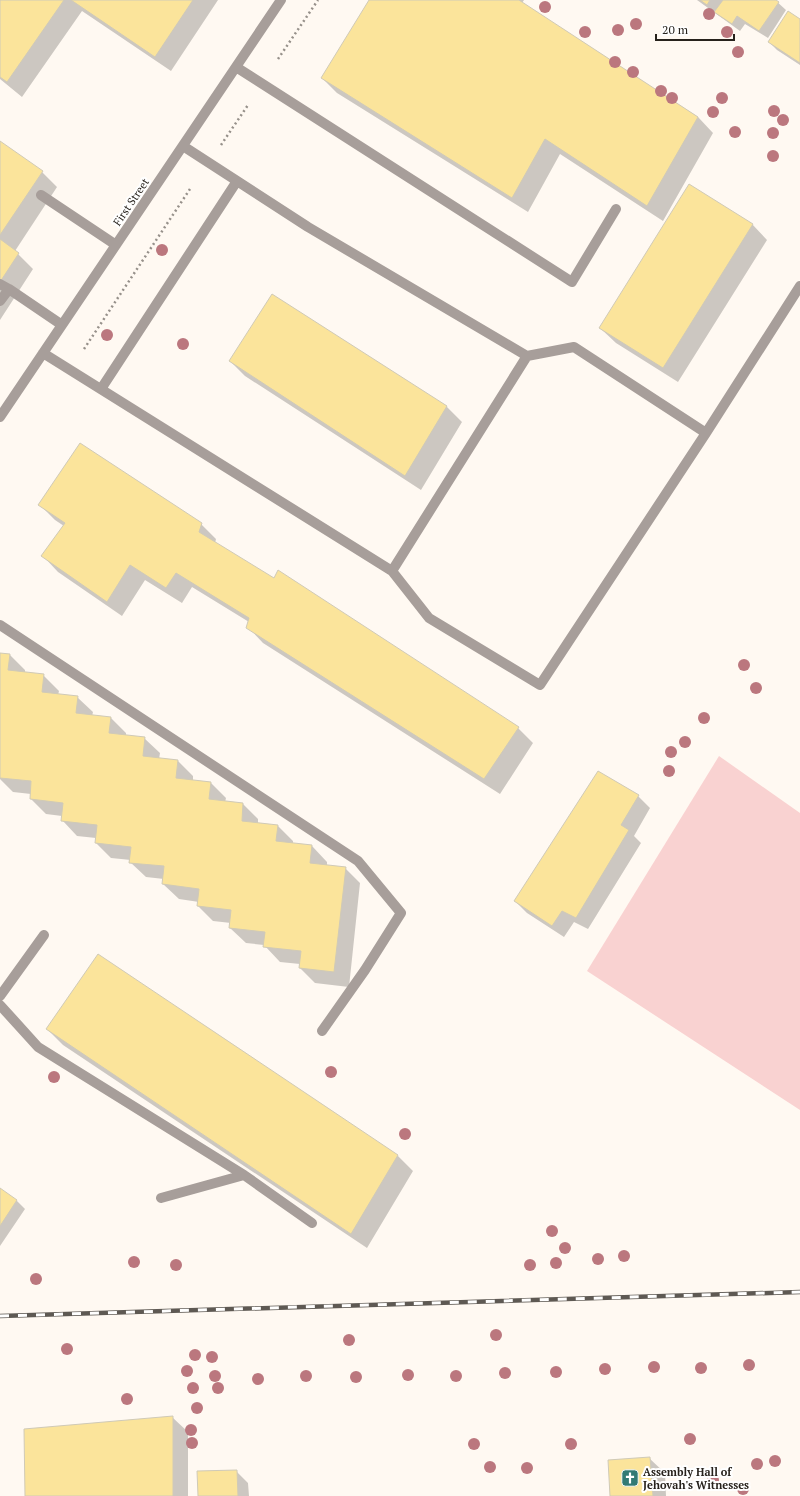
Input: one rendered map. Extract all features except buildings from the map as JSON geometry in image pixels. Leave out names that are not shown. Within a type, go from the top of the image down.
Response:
[{"type":"street","name":"First Street","points":[[0,417],[281,0]]},
{"type":"street","points":[[236,67],[572,282],[616,209]]},
{"type":"street","points":[[183,146],[315,231],[527,356],[574,347],[706,433]]},
{"type":"street","points":[[101,389],[237,181]]},
{"type":"street","points":[[41,195],[116,245]]},
{"type":"street","points":[[0,284],[62,325]]},
{"type":"street","points":[[43,353],[392,571],[429,618],[540,685],[706,433],[800,286]]},
{"type":"street","points":[[0,301],[9,289]]},
{"type":"street","points":[[392,571],[527,356]]},
{"type":"street","points":[[0,626],[358,860],[401,913],[365,970],[322,1031]]},
{"type":"street","points":[[0,996],[44,935]]},
{"type":"street","points":[[0,1005],[38,1046],[244,1175],[312,1223]]},
{"type":"street","points":[[161,1198],[244,1175]]},
{"type":"path","points":[[278,59],[318,0]]},
{"type":"path","points":[[221,145],[248,105]]},
{"type":"path","points":[[84,349],[190,189]]},
{"type":"shaded area","points":[[719,756],[800,813],[800,1110],[587,971]]},
{"type":"railway","points":[[0,1316],[800,1292]]},
{"type":"place","name":"Assembly Hall of Jehovah's Witnesses","points":[[630,1478]]}]
